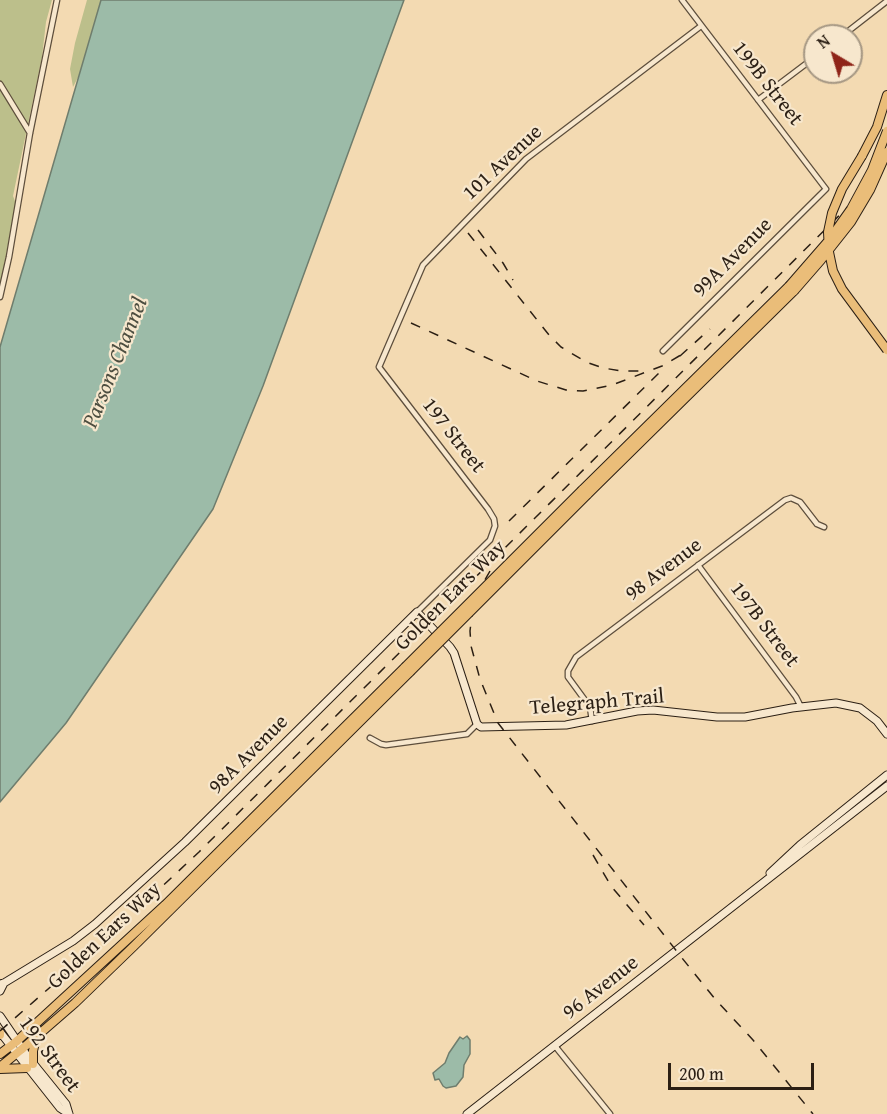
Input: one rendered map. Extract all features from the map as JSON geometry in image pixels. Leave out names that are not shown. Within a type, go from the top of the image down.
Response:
[{"type":"highway","points":[[887,95],[875,133],[836,200],[830,219],[828,239],[831,265],[839,283],[887,350]]},
{"type":"highway","name":"Golden Ears Way","points":[[791,288],[851,209],[872,170],[887,130]]},
{"type":"highway","name":"Golden Ears Way","points":[[19,1052],[135,946],[407,670],[828,252],[851,222],[870,190],[887,152]]},
{"type":"highway","name":"Golden Ears Way","points":[[14,1043],[172,898],[407,670]]},
{"type":"highway","points":[[30,1066],[36,1038]]},
{"type":"main road","name":"Golden Ears Way","points":[[0,1054],[14,1043]]},
{"type":"main road","name":"Golden Ears Way","points":[[0,1068],[19,1052]]},
{"type":"main road","points":[[0,1068],[30,1066]]},
{"type":"street","points":[[0,297],[57,0]]},
{"type":"street","name":"199B Street","points":[[682,0],[826,189]]},
{"type":"street","points":[[857,24],[887,1]]},
{"type":"street","name":"101 Avenue","points":[[379,368],[423,265],[526,159],[701,26]]},
{"type":"street","points":[[758,100],[803,66]]},
{"type":"street","points":[[0,84],[30,133]]},
{"type":"street","name":"99A Avenue","points":[[663,351],[826,189]]},
{"type":"street","points":[[877,338],[887,341]]},
{"type":"street","name":"197 Street","points":[[379,368],[488,509],[495,526]]},
{"type":"street","name":"98 Avenue","points":[[592,721],[590,707],[568,677],[568,671],[576,657],[785,500],[791,498],[800,502],[817,524],[824,527]]},
{"type":"street","name":"98A Avenue","points":[[2,984],[73,941],[186,842],[490,540],[495,526]]},
{"type":"street","name":"197B Street","points":[[698,565],[796,697],[801,707]]},
{"type":"street","points":[[370,738],[386,745],[467,734],[477,724],[454,653],[417,612]]},
{"type":"street","name":"Telegraph Trail","points":[[477,724],[487,728],[566,725],[653,710],[717,717],[745,717],[836,703],[854,705],[871,715],[887,734]]},
{"type":"street","name":"96 Avenue","points":[[755,888],[800,845],[887,775]]},
{"type":"street","name":"96 Avenue","points":[[468,1114],[887,786]]},
{"type":"street","points":[[0,992],[2,984]]},
{"type":"street","name":"192 Street","points":[[0,1016],[19,1052],[66,1104],[69,1114]]},
{"type":"street","name":"192 Street","points":[[0,1033],[14,1043]]},
{"type":"street","points":[[555,1046],[609,1114]]},
{"type":"green space","points":[[0,0],[52,0],[13,196],[15,208],[0,287]]},
{"type":"green space","points":[[87,0],[104,0],[87,60],[73,87],[70,69]]},
{"type":"water","name":"Parsons Channel","points":[[101,0],[404,0],[263,386],[213,509],[66,723],[0,802],[0,347]]},
{"type":"water","points":[[467,1036],[470,1040],[470,1054],[464,1065],[463,1077],[456,1086],[446,1088],[439,1079],[435,1080],[433,1073],[445,1063],[460,1037],[463,1039]]},
{"type":"railway","points":[[0,1031],[110,935],[199,852],[887,168]]},
{"type":"railway","points":[[478,230],[513,280]]},
{"type":"railway","points":[[468,233],[561,347],[586,362],[603,368],[639,371]]},
{"type":"railway","points":[[411,323],[537,381],[566,390],[583,391],[612,385],[662,366],[686,352]]},
{"type":"railway","points":[[680,356],[710,329]]},
{"type":"railway","points":[[509,521],[660,372]]},
{"type":"railway","points":[[490,571],[473,605],[470,631],[471,646],[480,679],[498,723],[715,999],[753,1040],[813,1114]]},
{"type":"railway","points":[[593,855],[611,886],[644,925]]}]
